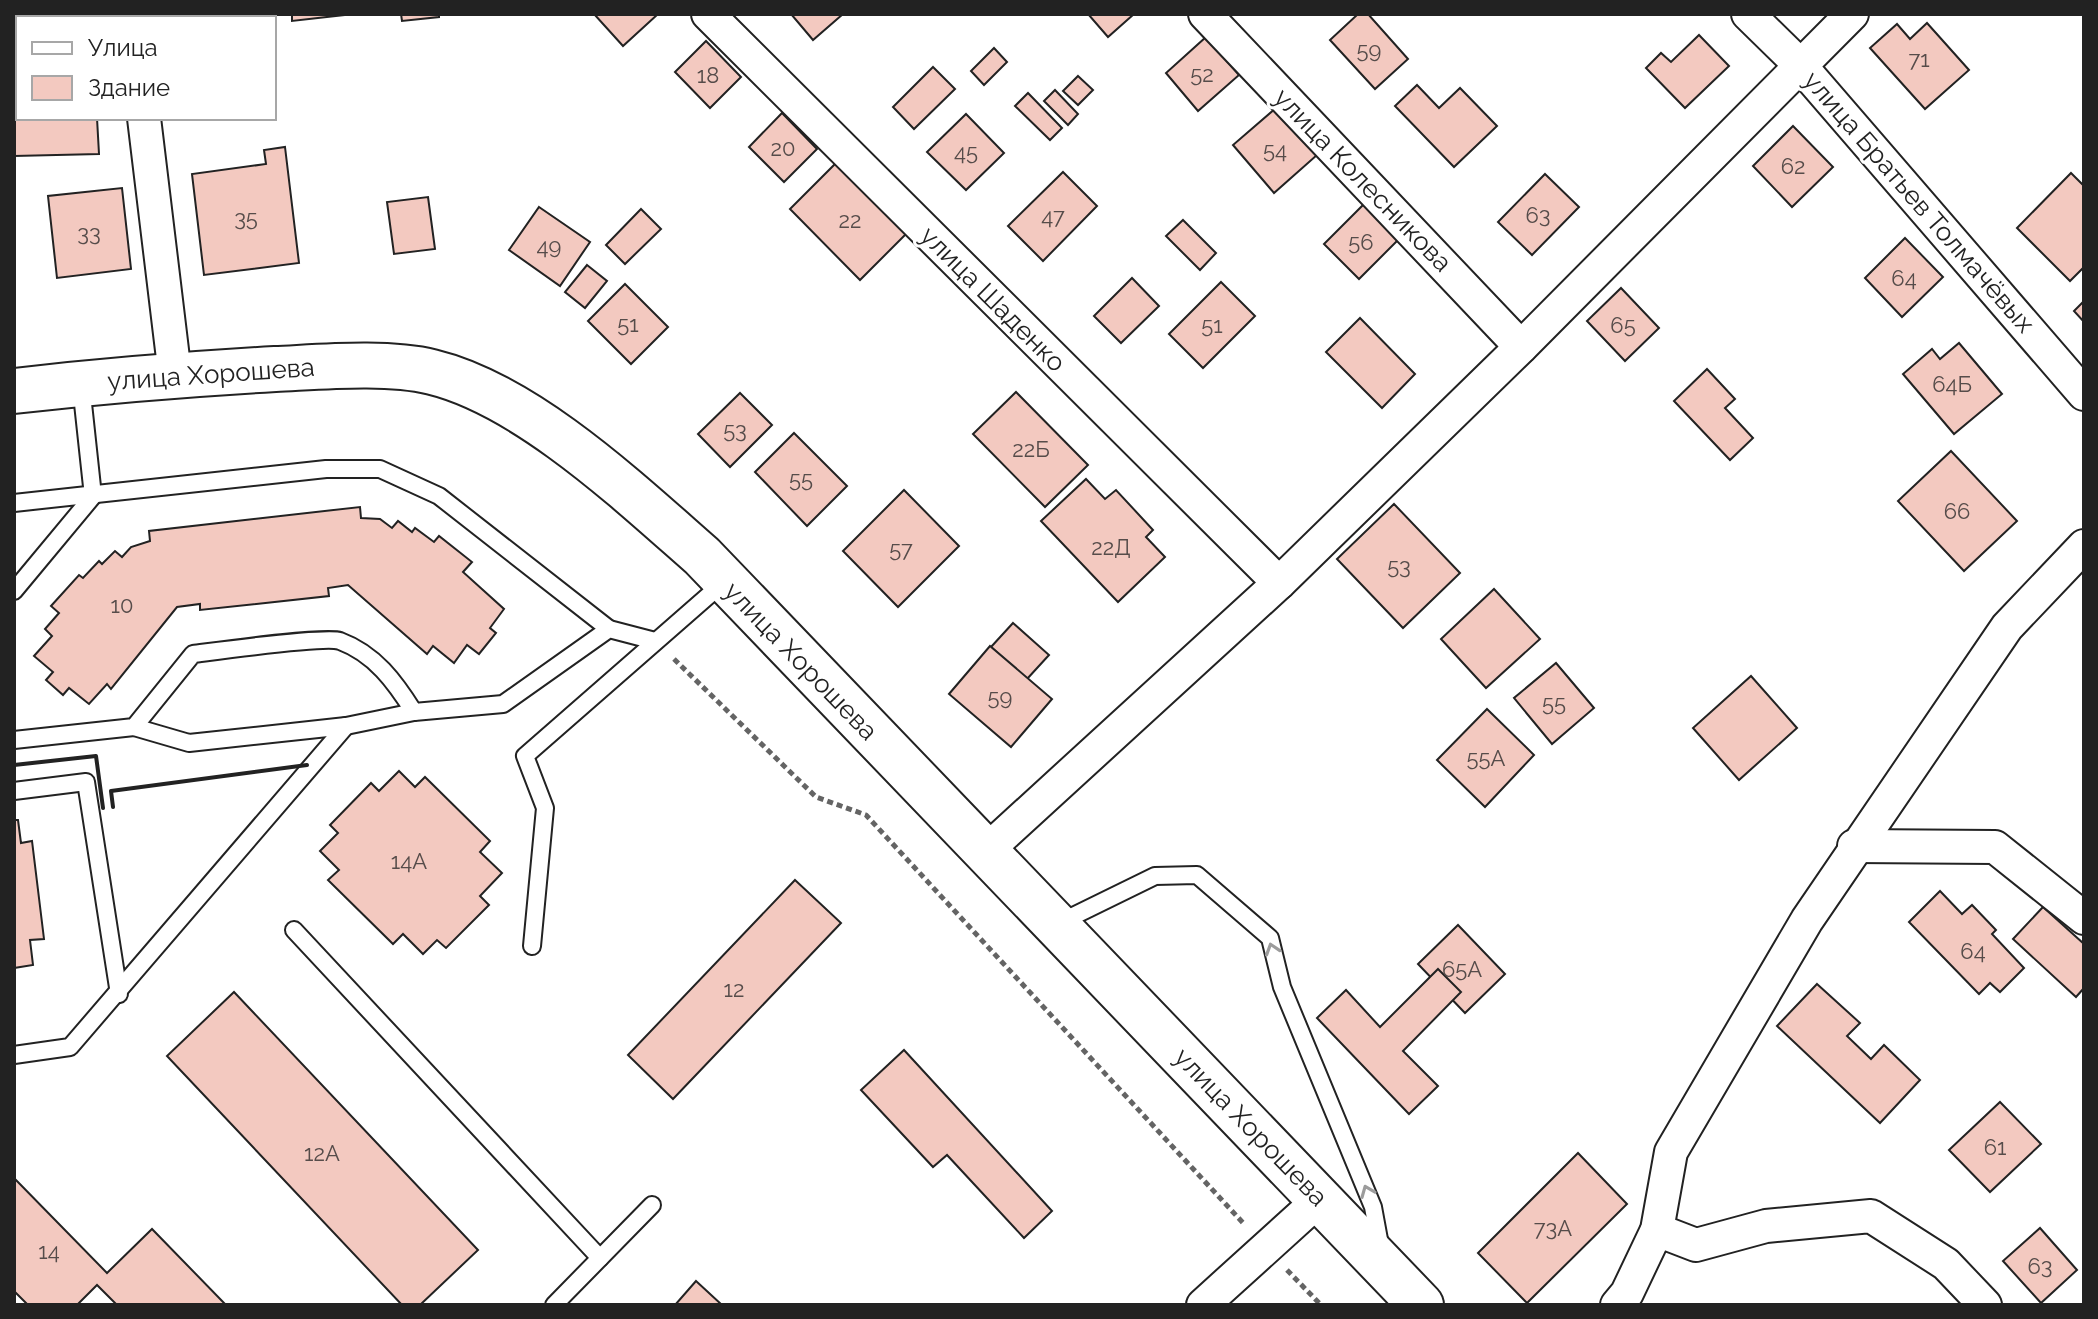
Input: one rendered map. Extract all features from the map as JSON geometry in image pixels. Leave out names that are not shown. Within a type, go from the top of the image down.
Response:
[{"type":"main road","name":"улица Хорошева","points":[[14,391],[175,375],[340,366],[432,372],[507,403],[572,446],[702,556],[1421,1305]]},
{"type":"street","name":"улица Шаденко","points":[[708,14],[1279,583]]},
{"type":"street","name":"улица Колесникова","points":[[1205,14],[1521,347]]},
{"type":"street","name":"улица Братьев Толмачёвых","points":[[1748,14],[1799,64],[2084,394]]},
{"type":"street","points":[[986,851],[1279,583],[1521,347],[1852,14]]},
{"type":"street","points":[[144,120],[175,375]]},
{"type":"street","points":[[1617,1305],[1627,1293],[1657,1230],[1671,1152],[1807,920],[1854,846],[2007,627],[2084,546]]},
{"type":"street","points":[[1854,846],[1995,847],[2084,918]]},
{"type":"street","points":[[1203,1305],[1320,1199]]},
{"type":"street","points":[[1657,1230],[1696,1245],[1766,1226],[1871,1216],[1946,1264],[1985,1305]]},
{"type":"lane","points":[[14,591],[93,496],[81,384]]},
{"type":"lane","points":[[14,503],[326,469],[380,469],[439,496],[609,629],[655,641]]},
{"type":"lane","points":[[532,946],[545,808],[525,756],[724,582]]},
{"type":"lane","points":[[14,740],[134,727],[189,743],[346,726],[414,712],[503,704],[609,629]]},
{"type":"lane","points":[[134,727],[193,654],[337,639],[370,656],[393,679],[414,712]]},
{"type":"lane","points":[[14,1055],[70,1047],[119,994],[346,726]]},
{"type":"lane","points":[[14,791],[86,782],[119,994]]},
{"type":"lane","points":[[1056,924],[1155,876],[1197,875],[1270,938],[1282,987],[1373,1207],[1384,1267]]},
{"type":"lane","points":[[294,930],[600,1258]]},
{"type":"lane","points":[[554,1305],[652,1205]]},
{"type":"path","points":[[655,641],[816,797],[866,815],[1321,1305]]},
{"type":"building","points":[[88,14],[88,16],[24,16]]},
{"type":"building","points":[[182,14],[246,14],[246,16]]},
{"type":"building","points":[[292,14],[344,14],[344,15],[292,21]]},
{"type":"building","points":[[401,14],[439,14],[439,17],[402,21]]},
{"type":"building","points":[[594,14],[658,14],[623,46]]},
{"type":"building","points":[[791,14],[843,14],[813,40]]},
{"type":"building","points":[[1088,14],[1134,14],[1108,37]]},
{"type":"building","points":[[1358,14],[1368,14],[1408,59],[1375,89],[1330,40]]},
{"type":"building","points":[[1927,23],[1969,70],[1925,109],[1870,48],[1897,24],[1910,39]]},
{"type":"building","points":[[1699,35],[1729,66],[1685,108],[1646,68],[1661,53],[1671,62]]},
{"type":"building","points":[[1206,37],[1239,75],[1198,111],[1166,73]]},
{"type":"building","points":[[706,41],[741,77],[710,108],[675,72]]},
{"type":"building","points":[[994,48],[1007,62],[984,85],[971,71]]},
{"type":"building","points":[[933,67],[955,89],[914,129],[893,107]]},
{"type":"building","points":[[1078,76],[1093,90],[1078,105],[1063,91]]},
{"type":"building","points":[[1417,85],[1439,108],[1460,88],[1497,126],[1454,167],[1395,106]]},
{"type":"building","points":[[1055,90],[1078,114],[1068,125],[1044,101]]},
{"type":"building","points":[[1028,93],[1062,128],[1050,140],[1015,106]]},
{"type":"building","points":[[1276,108],[1317,155],[1274,193],[1233,145]]},
{"type":"building","points":[[782,113],[817,149],[784,182],[749,147]]},
{"type":"building","points":[[966,114],[1004,153],[966,190],[927,152]]},
{"type":"building","points":[[14,117],[16,120],[97,120],[99,154],[14,156]]},
{"type":"building","points":[[1793,126],[1833,167],[1792,207],[1753,166]]},
{"type":"building","points":[[285,147],[299,263],[204,275],[192,174],[266,164],[264,150]]},
{"type":"building","points":[[839,160],[909,231],[860,280],[790,209]]},
{"type":"building","points":[[1063,172],[1097,206],[1043,261],[1008,226]]},
{"type":"building","points":[[2071,173],[2084,186],[2084,267],[2070,281],[2017,228]]},
{"type":"building","points":[[1545,174],[1579,207],[1532,255],[1498,222]]},
{"type":"building","points":[[122,188],[131,269],[57,278],[48,196]]},
{"type":"building","points":[[428,197],[435,249],[394,254],[387,202]]},
{"type":"building","points":[[1364,204],[1398,240],[1359,279],[1324,244]]},
{"type":"building","points":[[539,207],[590,242],[560,286],[509,250]]},
{"type":"building","points":[[641,209],[661,229],[625,264],[606,245]]},
{"type":"building","points":[[1183,220],[1216,253],[1200,270],[1166,236]]},
{"type":"building","points":[[1905,238],[1943,277],[1902,317],[1865,278]]},
{"type":"building","points":[[587,265],[607,281],[585,308],[565,292]]},
{"type":"building","points":[[1132,278],[1159,306],[1121,343],[1094,316]]},
{"type":"building","points":[[1221,282],[1255,316],[1203,368],[1169,334]]},
{"type":"building","points":[[625,284],[668,327],[631,364],[588,321]]},
{"type":"building","points":[[1621,288],[1659,328],[1625,361],[1587,321]]},
{"type":"building","points":[[2084,301],[2084,322],[2074,311]]},
{"type":"building","points":[[1360,318],[1415,374],[1382,408],[1326,352]]},
{"type":"building","points":[[1959,343],[2002,394],[1954,434],[1903,374],[1932,349],[1940,359]]},
{"type":"building","points":[[1707,369],[1735,399],[1725,408],[1753,438],[1730,460],[1674,401]]},
{"type":"building","points":[[1016,392],[1088,465],[1045,507],[973,434]]},
{"type":"building","points":[[740,393],[772,425],[730,467],[698,434]]},
{"type":"building","points":[[794,433],[847,486],[807,526],[755,472]]},
{"type":"building","points":[[1951,451],[2017,521],[1964,571],[1898,501]]},
{"type":"building","points":[[1086,479],[1105,499],[1116,490],[1153,530],[1146,537],[1165,557],[1118,602],[1041,521]]},
{"type":"building","points":[[904,490],[959,546],[898,607],[843,551]]},
{"type":"building","points":[[1394,504],[1460,573],[1403,628],[1337,559]]},
{"type":"building","points":[[360,507],[361,518],[380,519],[392,528],[398,521],[412,532],[415,528],[434,542],[439,536],[472,562],[463,572],[504,609],[490,628],[496,633],[479,654],[467,645],[454,663],[433,646],[427,654],[348,585],[328,588],[329,596],[200,610],[200,604],[177,607],[111,689],[107,684],[89,704],[69,688],[63,695],[46,680],[53,672],[34,656],[52,636],[45,629],[59,613],[51,606],[79,575],[83,578],[99,561],[102,564],[115,551],[122,557],[131,547],[150,541],[149,531]]},
{"type":"building","points":[[1494,589],[1540,639],[1486,688],[1441,639]]},
{"type":"building","points":[[1013,623],[1049,655],[1027,679],[991,647]]},
{"type":"building","points":[[990,646],[1052,699],[1011,747],[949,694]]},
{"type":"building","points":[[1556,663],[1594,708],[1552,744],[1514,698]]},
{"type":"building","points":[[1751,676],[1797,728],[1739,780],[1693,728]]},
{"type":"building","points":[[1487,709],[1534,755],[1485,807],[1437,760]]},
{"type":"building","points":[[399,771],[415,787],[425,777],[490,841],[480,852],[502,873],[480,896],[489,905],[446,948],[437,940],[423,954],[403,934],[393,944],[328,880],[339,870],[320,851],[338,833],[330,825],[371,783],[379,791]]},
{"type":"building","points":[[14,820],[18,820],[21,843],[32,841],[44,939],[30,940],[33,965],[14,968]]},
{"type":"building","points":[[795,880],[841,923],[673,1099],[628,1055]]},
{"type":"building","points":[[1940,891],[1962,914],[1972,905],[1996,930],[1992,934],[2024,968],[2000,992],[1990,983],[1979,994],[1909,922]]},
{"type":"building","points":[[2043,907],[2084,944],[2084,988],[2076,997],[2013,939]]},
{"type":"building","points":[[1458,925],[1505,974],[1465,1013],[1418,964]]},
{"type":"building","points":[[1438,969],[1461,992],[1403,1051],[1438,1086],[1409,1114],[1317,1018],[1346,990],[1380,1027]]},
{"type":"building","points":[[1817,984],[1860,1023],[1847,1036],[1871,1059],[1884,1045],[1920,1080],[1880,1123],[1777,1026]]},
{"type":"building","points":[[234,992],[478,1250],[420,1305],[402,1305],[167,1056]]},
{"type":"building","points":[[904,1050],[1052,1211],[1024,1238],[947,1155],[933,1167],[861,1090]]},
{"type":"building","points":[[2000,1102],[2041,1144],[1990,1192],[1949,1150]]},
{"type":"building","points":[[1578,1153],[1627,1204],[1527,1303],[1478,1253]]},
{"type":"building","points":[[14,1178],[107,1273],[152,1229],[226,1305],[117,1305],[97,1285],[77,1305],[28,1305],[14,1291]]},
{"type":"building","points":[[2040,1228],[2077,1270],[2041,1303],[2003,1261]]},
{"type":"building","points":[[696,1281],[722,1305],[675,1305]]},
{"type":"wall","points":[[14,765],[96,756],[103,808]]},
{"type":"wall","points":[[113,807],[111,791],[307,765]]}]
